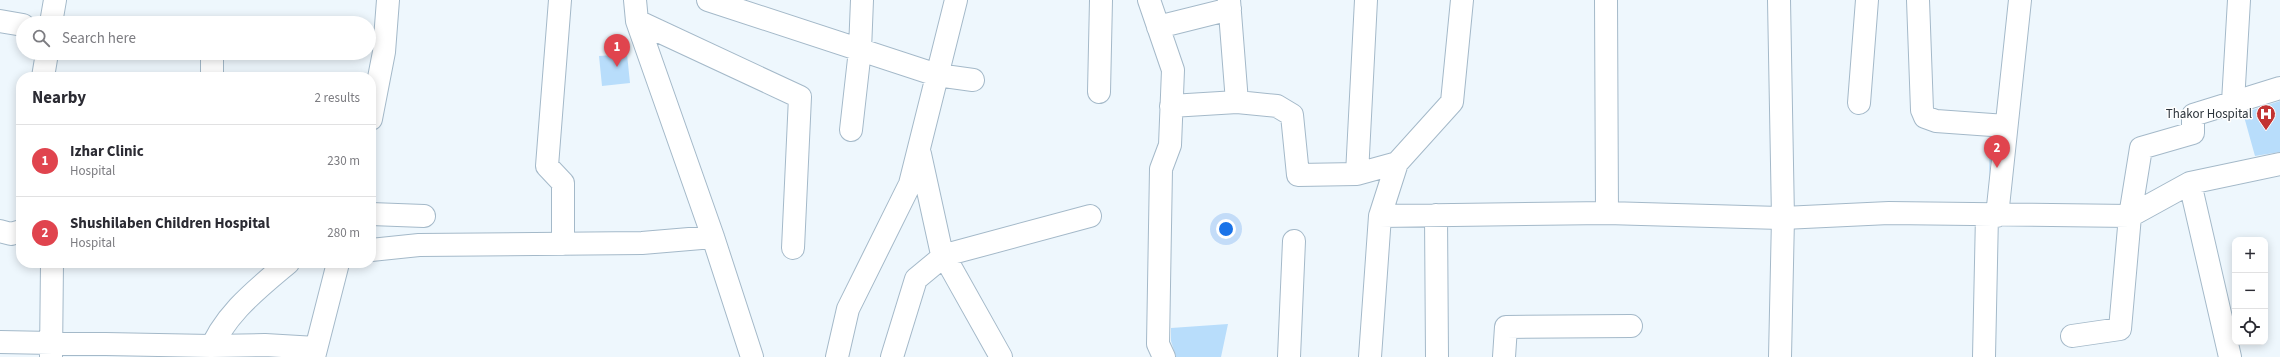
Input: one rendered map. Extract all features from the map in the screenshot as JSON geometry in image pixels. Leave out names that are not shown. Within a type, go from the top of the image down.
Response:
[{"type":"street","points":[[52,16],[55,0]]},
{"type":"street","points":[[376,93],[384,52],[388,0]]},
{"type":"street","points":[[560,0],[547,166],[563,183],[563,244]]},
{"type":"street","points":[[708,0],[937,75],[973,80]]},
{"type":"street","points":[[851,130],[860,50],[862,0]]},
{"type":"street","points":[[837,357],[848,309],[910,184],[956,0]]},
{"type":"street","points":[[1098,92],[1101,0]]},
{"type":"street","points":[[1149,0],[1172,70],[1170,145],[1161,169],[1158,344],[1164,357]]},
{"type":"street","points":[[1357,174],[1366,0]]},
{"type":"street","points":[[1370,357],[1380,216],[1397,163],[1452,102],[1462,0]]},
{"type":"street","points":[[1606,0],[1606,213]]},
{"type":"street","points":[[1779,0],[1783,218],[1780,357]]},
{"type":"street","points":[[1859,103],[1867,0]]},
{"type":"street","points":[[1918,0],[1922,110],[1925,117],[1936,121],[2006,126]]},
{"type":"street","points":[[1984,357],[1992,216],[2013,81],[2020,0]]},
{"type":"street","points":[[2233,102],[2239,0]]},
{"type":"street","points":[[1158,27],[1229,5],[1237,102]]},
{"type":"street","points":[[636,11],[752,357]]},
{"type":"street","points":[[636,11],[800,97],[793,248]]},
{"type":"street","points":[[0,21],[16,24]]},
{"type":"street","points":[[44,72],[46,60]]},
{"type":"street","points":[[212,60],[212,72]]},
{"type":"street","points":[[2072,336],[2120,329],[2130,216],[2141,148],[2193,134],[2193,115],[2280,88]]},
{"type":"street","points":[[1171,106],[1237,102],[1277,106],[1292,115],[1298,175],[1357,174],[1397,163]]},
{"type":"street","points":[[919,148],[942,250],[1001,357]]},
{"type":"street","points":[[1380,216],[1606,213],[1783,218],[1889,213],[1992,216],[2130,216],[2190,183],[2280,164]]},
{"type":"street","points":[[2190,183],[2230,357]]},
{"type":"street","points":[[376,214],[424,216]]},
{"type":"street","points":[[1436,215],[1437,357]]},
{"type":"street","points":[[892,357],[916,279],[945,256],[1090,216]]},
{"type":"street","points":[[0,231],[11,234],[16,232]]},
{"type":"street","points":[[376,249],[419,245],[642,243],[713,237]]},
{"type":"street","points":[[1289,357],[1294,241]]},
{"type":"street","points":[[51,350],[52,268]]},
{"type":"street","points":[[209,352],[240,304],[282,268]]},
{"type":"street","points":[[0,342],[51,350],[209,352],[265,345],[315,352],[337,268]]},
{"type":"street","points":[[1504,357],[1506,327],[1632,326]]},
{"type":"building","points":[[627,54],[630,83],[602,86],[599,56]]},
{"type":"building","points":[[2280,101],[2280,152],[2255,156],[2243,113]]},
{"type":"building","points":[[1990,137],[1993,138],[1989,178]]},
{"type":"building","points":[[1228,324],[1221,357],[1176,357],[1171,341],[1171,328]]},
{"type":"place","name":"Izhar Clinic","points":[[617,67]]},
{"type":"place","name":"Thakor Hospital","points":[[2266,131]]},
{"type":"place","name":"Shushilaben Children Hospital","points":[[1997,168]]}]
